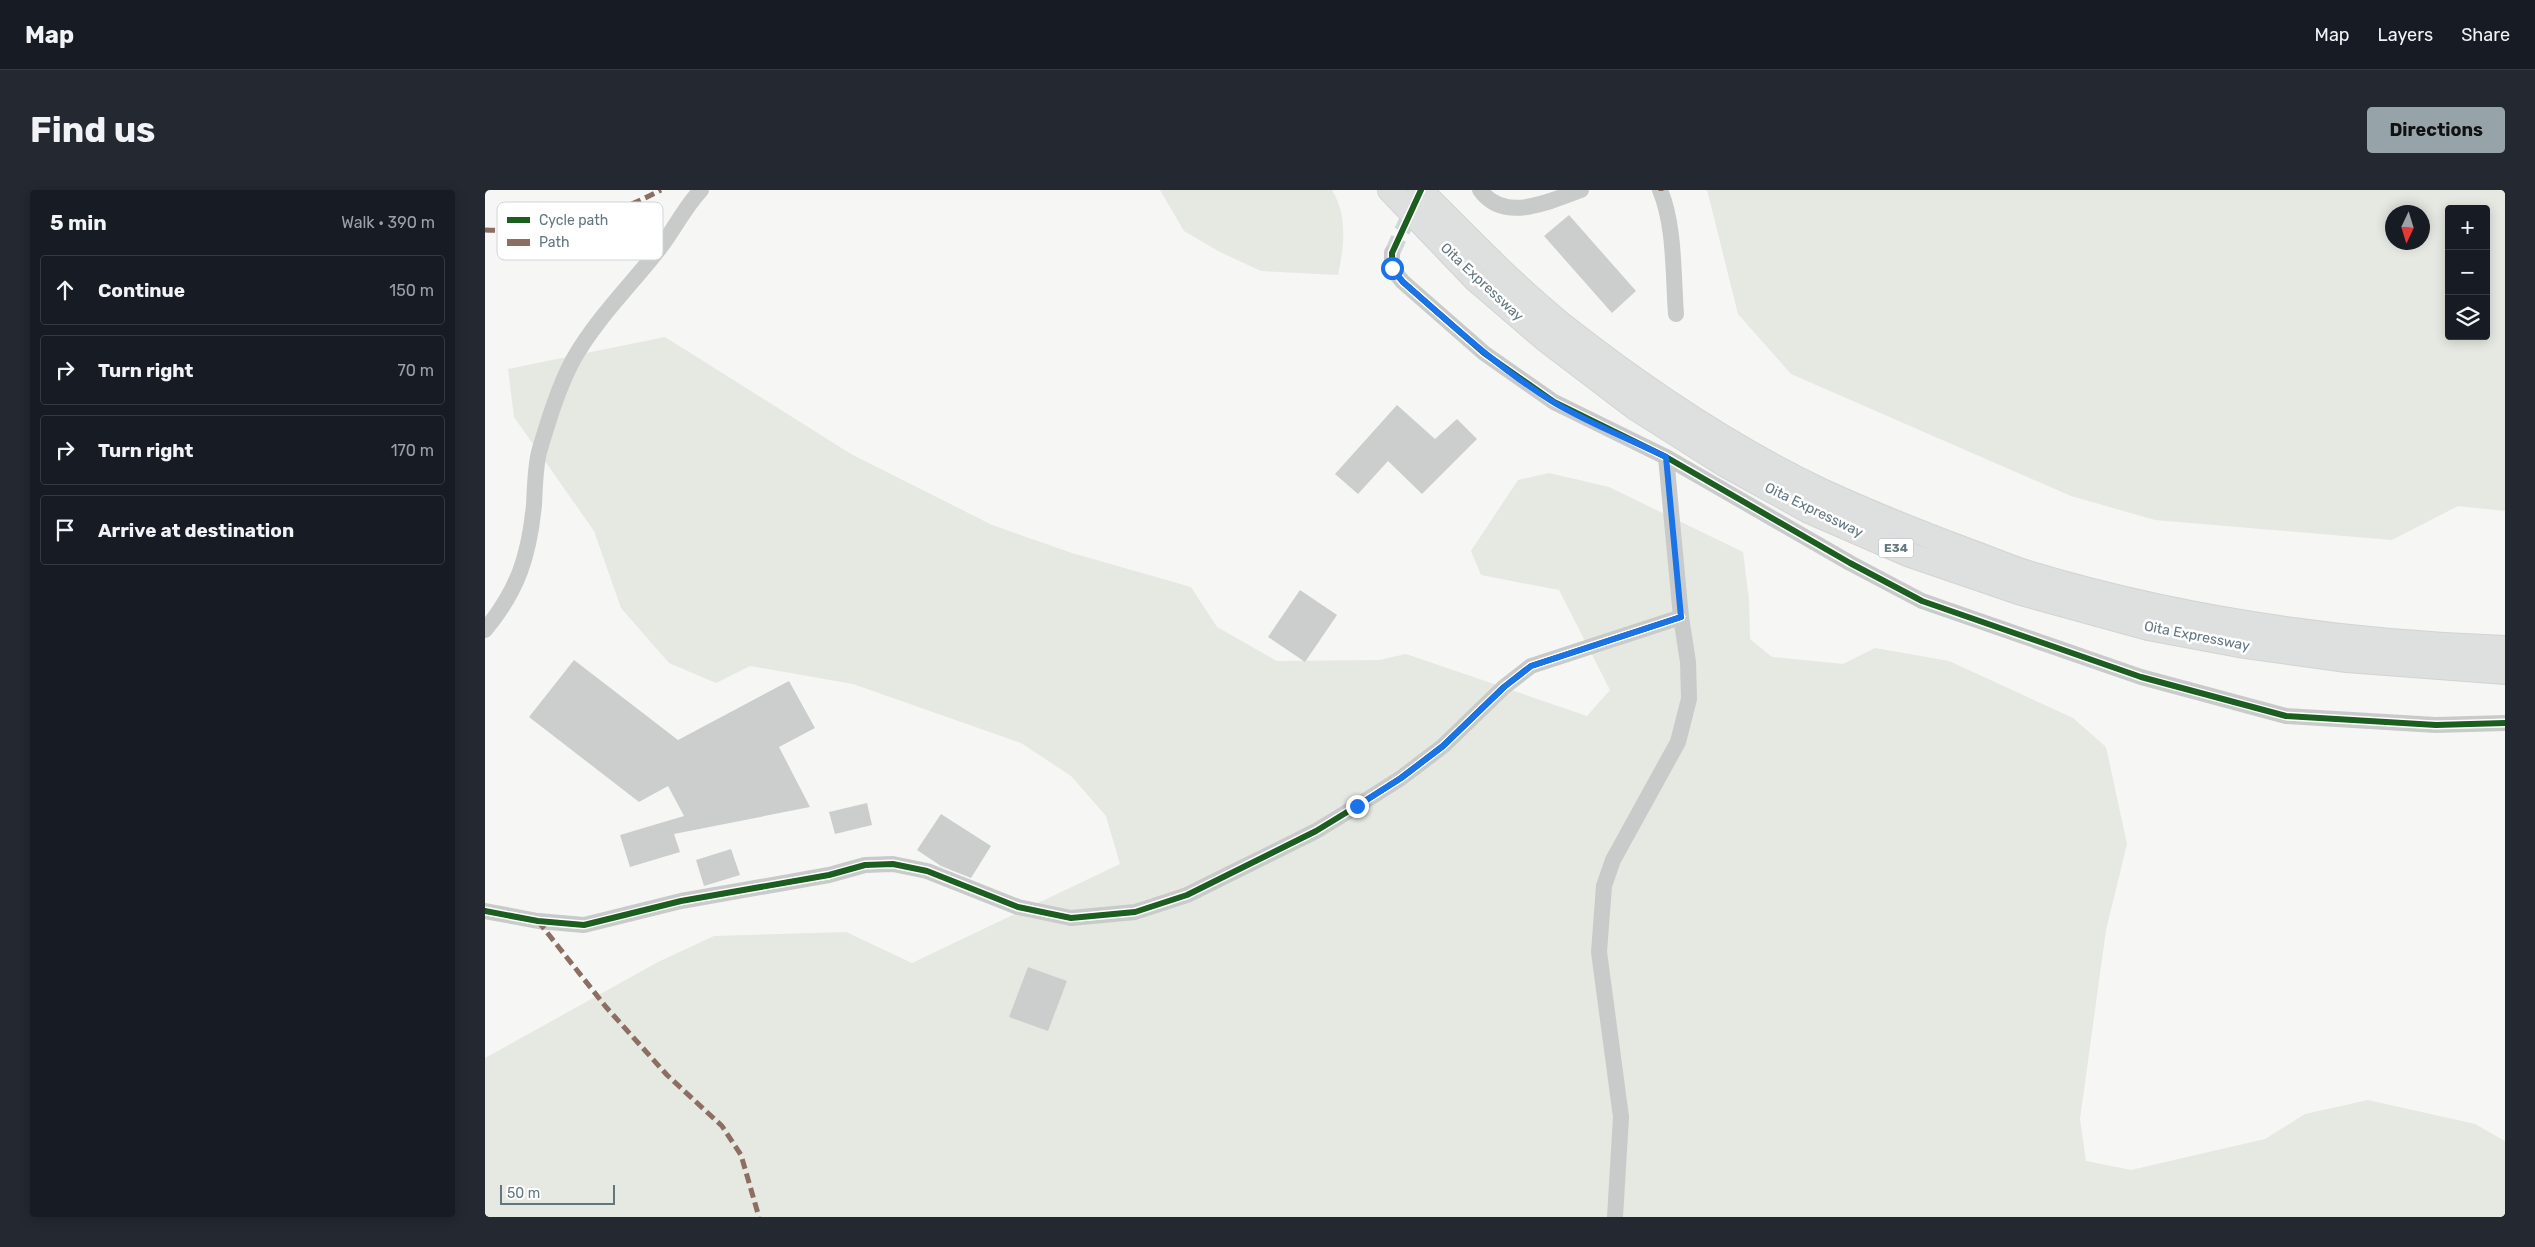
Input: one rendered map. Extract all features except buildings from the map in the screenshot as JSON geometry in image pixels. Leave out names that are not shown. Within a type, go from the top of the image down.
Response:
[{"type":"highway","name":"Oita Expressway","points":[[1391,190],[1476,280],[1546,340],[1634,407],[1724,464],[1809,511],[1910,555],[2021,593],[2148,628],[2239,645],[2347,660],[2505,672]]},
{"type":"highway","name":"Oita Expressway","points":[[1420,190],[1493,263],[1560,323],[1650,389],[1734,443],[1821,490],[1921,533],[2030,574],[2172,609],[2243,623],[2351,637],[2505,648]]},
{"type":"street","points":[[663,242],[691,200],[701,190]]},
{"type":"street","points":[[1480,190],[1501,207],[1518,208],[1536,205],[1581,190]]},
{"type":"street","points":[[1660,190],[1666,206],[1669,227],[1676,314]]},
{"type":"street","points":[[1392,253],[1392,268],[1403,282],[1484,353],[1511,374],[1554,402],[1666,457],[1834,554],[1922,601],[2141,678],[2286,716],[2436,725],[2505,723]]},
{"type":"street","points":[[485,630],[506,602],[525,562],[532,522],[539,455],[564,378],[574,359],[605,314],[649,260]]},
{"type":"street","points":[[1615,1217],[1621,1118],[1599,952],[1604,886],[1613,860],[1678,742],[1689,699],[1688,662],[1681,617],[1666,457]]},
{"type":"street","points":[[485,911],[538,921],[584,925],[681,901],[829,875],[865,865],[893,864],[927,871],[1018,907],[1071,918],[1135,912],[1187,894],[1315,831],[1364,801],[1401,778],[1443,746],[1504,687],[1531,666],[1681,617]]},
{"type":"shaded area","points":[[1160,190],[1332,190],[1343,221],[1342,253],[1338,275],[1261,271],[1220,252],[1184,231]]},
{"type":"shaded area","points":[[1707,190],[2505,190],[2505,511],[2458,506],[2392,540],[2155,520],[2071,496],[1791,374],[1738,314]]},
{"type":"shaded area","points":[[665,337],[851,454],[992,525],[1072,553],[1191,587],[1217,627],[1277,661],[1379,660],[1406,654],[1587,716],[1610,690],[1559,590],[1481,575],[1471,551],[1518,480],[1549,473],[1609,487],[1743,552],[1749,600],[1750,639],[1772,657],[1843,664],[1875,648],[1949,661],[2073,718],[2106,747],[2127,844],[2106,930],[2080,1119],[2086,1161],[2131,1170],[2265,1139],[2305,1114],[2368,1100],[2475,1124],[2505,1141],[2505,1217],[485,1217],[485,1058],[658,962],[714,936],[846,932],[912,963],[1120,864],[1106,816],[1071,776],[1021,743],[853,684],[750,666],[716,683],[669,663],[621,608],[594,531],[514,417],[508,369]]},
{"type":"tunnel","points":[[1392,253],[1415,203]]},
{"type":"marked path","points":[[635,202],[661,190]]},
{"type":"marked path","points":[[485,230],[497,230]]},
{"type":"marked path","points":[[538,921],[606,1007],[667,1075],[722,1126],[741,1155],[759,1217]]},
{"type":"cycle path","points":[[1421,190],[1392,253],[1392,269],[1403,282],[1484,353],[1554,402],[1666,457],[1850,563],[1922,601],[2141,677],[2286,716],[2436,725],[2505,723]]},
{"type":"cycle path","points":[[485,911],[538,921],[584,925],[681,901],[829,875],[865,865],[893,864],[927,871],[1018,907],[1071,918],[1135,912],[1187,895],[1316,831],[1357,806],[1401,778],[1443,746],[1504,687],[1531,666],[1681,617]]},
{"type":"route","points":[[1357,806],[1401,778],[1443,746],[1504,687],[1531,666],[1681,617],[1666,457],[1554,402],[1511,374],[1484,353],[1403,282],[1392,268]]}]
